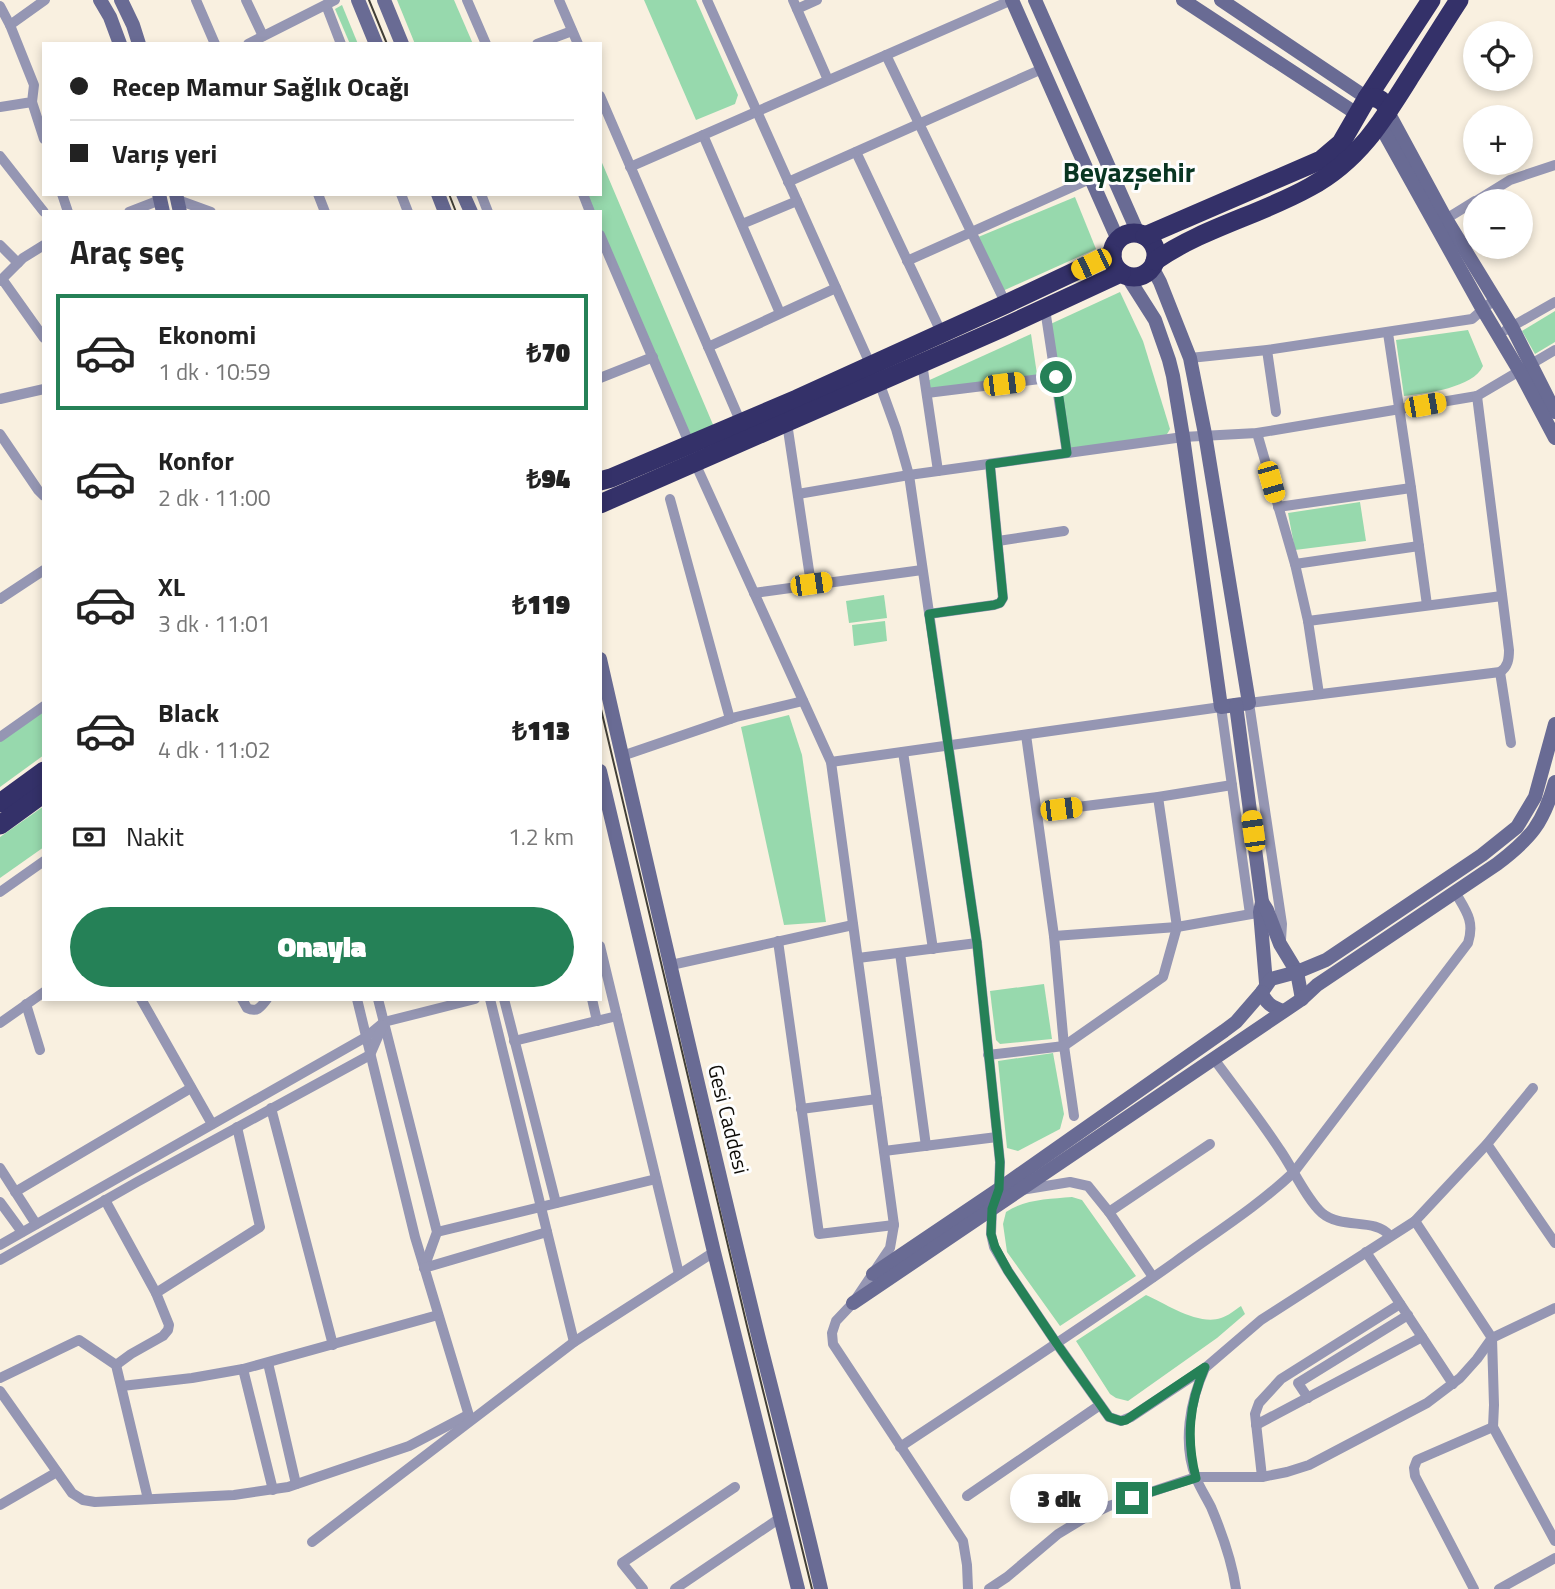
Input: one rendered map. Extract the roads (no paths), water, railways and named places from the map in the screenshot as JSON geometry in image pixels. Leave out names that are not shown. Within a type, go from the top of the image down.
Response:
[{"type":"highway","points":[[602,480],[787,423],[942,334],[1115,247],[1124,235],[1142,235],[1321,160],[1341,143],[1431,0]]},
{"type":"highway","points":[[602,503],[693,454],[741,423],[875,374],[922,363],[1124,274],[1141,276],[1188,241],[1298,194],[1323,180],[1351,158],[1384,119],[1459,0]]},
{"type":"highway","points":[[1362,106],[1366,123],[1370,125],[1384,119]]},
{"type":"highway","points":[[1142,235],[1154,247],[1154,264]]},
{"type":"highway","points":[[1115,247],[1113,261],[1124,274]]},
{"type":"highway","points":[[0,803],[42,772]]},
{"type":"highway","points":[[0,825],[42,794]]},
{"type":"main road","points":[[100,0],[119,42]]},
{"type":"main road","points":[[121,0],[138,42]]},
{"type":"main road","points":[[358,0],[375,42]]},
{"type":"main road","points":[[384,0],[401,42]]},
{"type":"main road","points":[[1012,0],[1090,179],[1115,247]]},
{"type":"main road","points":[[1035,0],[1142,235]]},
{"type":"main road","points":[[1183,0],[1362,106]]},
{"type":"main road","points":[[1221,0],[1362,106]]},
{"type":"main road","points":[[1384,119],[1441,222],[1483,310],[1505,331]]},
{"type":"main road","points":[[1441,222],[1495,299],[1505,331],[1555,412]]},
{"type":"main road","points":[[1154,264],[1190,358],[1205,435],[1257,909],[1264,999],[1283,1011]]},
{"type":"main road","points":[[1124,274],[1155,320],[1169,360],[1235,705]]},
{"type":"main road","points":[[1169,360],[1190,358]]},
{"type":"main road","points":[[1526,369],[1554,434]]},
{"type":"main road","name":"Gesi Caddesi","points":[[602,668],[821,1589]]},
{"type":"main road","points":[[873,1274],[1224,1031],[1236,1022],[1271,979],[1326,960],[1482,855],[1517,828],[1535,797],[1555,724]]},
{"type":"main road","name":"Gesi Caddesi","points":[[602,779],[714,1252],[798,1589]]},
{"type":"main road","points":[[853,1303],[1497,864],[1531,835],[1543,816],[1555,782]]},
{"type":"main road","points":[[1257,909],[1267,910],[1280,944],[1297,972],[1302,999]]},
{"type":"street","points":[[10,25],[45,0]]},
{"type":"street","points":[[195,0],[214,42]]},
{"type":"street","points":[[246,0],[255,41],[331,2],[341,42]]},
{"type":"street","points":[[467,0],[485,42]]},
{"type":"street","points":[[559,0],[577,42]]},
{"type":"street","points":[[707,0],[875,374],[896,429],[909,475],[977,943],[1000,1162],[999,1189],[992,1209],[991,1234],[1008,1271],[1109,1417],[1126,1420],[1205,1367],[1261,1320],[1415,1221],[1487,1144],[1533,1088]]},
{"type":"street","points":[[817,0],[795,4],[828,80]]},
{"type":"street","points":[[631,167],[1012,0]]},
{"type":"street","points":[[0,6],[34,85],[32,102],[42,133]]},
{"type":"street","points":[[542,42],[572,30]]},
{"type":"street","points":[[886,55],[1006,304]]},
{"type":"street","points":[[789,182],[1042,69]]},
{"type":"street","points":[[602,101],[741,423]]},
{"type":"street","points":[[0,107],[32,102]]},
{"type":"street","points":[[703,135],[780,313]]},
{"type":"street","points":[[856,152],[942,334]]},
{"type":"street","points":[[0,156],[42,210]]},
{"type":"street","points":[[1495,189],[1510,180],[1555,165]]},
{"type":"street","points":[[907,261],[1090,179]]},
{"type":"street","points":[[742,224],[797,201]]},
{"type":"street","points":[[135,210],[161,202]]},
{"type":"street","points":[[178,202],[204,210]]},
{"type":"street","points":[[1441,222],[1463,208]]},
{"type":"street","points":[[602,240],[693,454],[831,762],[894,1226],[890,1248],[853,1303],[833,1327],[833,1344],[963,1541],[968,1589]]},
{"type":"street","points":[[0,245],[18,263]]},
{"type":"street","points":[[42,246],[18,263],[1,280],[42,335]]},
{"type":"street","points":[[708,347],[836,288]]},
{"type":"street","points":[[1190,358],[1267,350],[1472,320],[1495,299]]},
{"type":"street","points":[[1505,331],[1555,302]]},
{"type":"street","points":[[1045,309],[1067,453]]},
{"type":"street","points":[[1388,333],[1427,605]]},
{"type":"street","points":[[1267,350],[1276,412]]},
{"type":"street","points":[[797,494],[909,475],[1183,437],[1257,433],[1477,396],[1555,350]]},
{"type":"street","points":[[602,377],[653,357]]},
{"type":"street","points":[[922,363],[938,471]]},
{"type":"street","points":[[927,393],[1056,377]]},
{"type":"street","points":[[0,399],[42,390]]},
{"type":"street","points":[[831,762],[1235,705],[1500,672],[1505,669],[1509,657],[1477,396]]},
{"type":"street","points":[[787,423],[811,584]]},
{"type":"street","points":[[1257,433],[1295,564],[1320,694]]},
{"type":"street","points":[[0,434],[42,494]]},
{"type":"street","points":[[929,614],[994,605],[1000,603],[1004,595],[990,464]]},
{"type":"street","points":[[1278,507],[1412,488]]},
{"type":"street","points":[[670,499],[730,719]]},
{"type":"street","points":[[998,541],[1064,531]]},
{"type":"street","points":[[1295,564],[1419,546]]},
{"type":"street","points":[[754,593],[922,570]]},
{"type":"street","points":[[0,599],[42,571]]},
{"type":"street","points":[[1308,621],[1502,596]]},
{"type":"street","points":[[1500,672],[1511,743]]},
{"type":"street","points":[[622,756],[730,719],[803,701]]},
{"type":"street","points":[[1054,936],[1177,927],[1257,909],[1231,785],[1235,705]]},
{"type":"street","points":[[1235,705],[1282,924],[1280,944]]},
{"type":"street","points":[[0,737],[42,707]]},
{"type":"street","points":[[1026,735],[1054,936],[1064,1046],[1074,1115]]},
{"type":"street","points":[[903,752],[933,948]]},
{"type":"street","points":[[1037,813],[1231,785]]},
{"type":"street","points":[[988,1055],[1064,1046],[1163,977],[1177,927],[1158,797]]},
{"type":"street","points":[[0,892],[42,862]]},
{"type":"street","points":[[900,1447],[1153,1277],[1276,1189],[1294,1172],[1468,943],[1471,922],[1455,892]]},
{"type":"street","points":[[671,965],[853,925]]},
{"type":"street","points":[[778,941],[819,1234],[894,1226]]},
{"type":"street","points":[[858,958],[977,943]]},
{"type":"street","points":[[900,953],[926,1146]]},
{"type":"street","points":[[603,968],[679,1274]]},
{"type":"street","points":[[0,1023],[42,993]]},
{"type":"street","points":[[142,1001],[212,1124]]},
{"type":"street","points":[[243,1001],[247,1008],[256,1010],[266,1001]]},
{"type":"street","points":[[357,1001],[415,1237],[470,1418]]},
{"type":"street","points":[[379,1001],[437,1232],[424,1268]]},
{"type":"street","points":[[0,1245],[366,1037],[384,1022],[467,1001]]},
{"type":"street","points":[[490,1001],[574,1342]]},
{"type":"street","points":[[504,1001],[556,1203]]},
{"type":"street","points":[[592,1001],[597,1021]]},
{"type":"street","points":[[26,1004],[40,1051]]},
{"type":"street","points":[[514,1041],[617,1016]]},
{"type":"street","points":[[0,1260],[370,1055],[384,1022]]},
{"type":"street","points":[[1214,1059],[1280,1149],[1316,1206],[1335,1221],[1378,1227],[1391,1236]]},
{"type":"street","points":[[15,1192],[191,1088]]},
{"type":"street","points":[[802,1109],[877,1099]]},
{"type":"street","points":[[271,1108],[333,1345]]},
{"type":"street","points":[[156,1293],[260,1227],[237,1127]]},
{"type":"street","points":[[884,1151],[997,1137]]},
{"type":"street","points":[[1109,1212],[1210,1144]]},
{"type":"street","points":[[1487,1144],[1555,1243]]},
{"type":"street","points":[[0,1168],[36,1224]]},
{"type":"street","points":[[437,1232],[656,1179]]},
{"type":"street","points":[[1021,1190],[1070,1182],[1088,1186],[1153,1277]]},
{"type":"street","points":[[105,1200],[169,1322],[168,1331],[163,1336],[116,1365]]},
{"type":"street","points":[[0,1202],[22,1232]]},
{"type":"street","points":[[1415,1221],[1492,1338],[1493,1427],[1555,1541]]},
{"type":"street","points":[[424,1268],[547,1232]]},
{"type":"street","points":[[312,1542],[470,1418],[574,1342],[714,1252]]},
{"type":"street","points":[[1366,1252],[1453,1384]]},
{"type":"street","points":[[1262,1477],[1255,1412],[1257,1406],[1281,1379],[1400,1304]]},
{"type":"street","points":[[989,1589],[1058,1534],[1086,1517],[1121,1502],[1196,1478],[1262,1477],[1309,1465],[1427,1403],[1469,1369],[1492,1338],[1555,1308]]},
{"type":"street","points":[[122,1387],[243,1369],[438,1315]]},
{"type":"street","points":[[1308,1398],[1298,1384],[1408,1315]]},
{"type":"street","points":[[1256,1425],[1422,1337]]},
{"type":"street","points":[[0,1378],[79,1340],[116,1365],[148,1499]]},
{"type":"street","points":[[268,1363],[296,1485]]},
{"type":"street","points":[[1205,1367],[1196,1390],[1189,1426],[1190,1452],[1196,1478],[1211,1508],[1228,1554],[1236,1589]]},
{"type":"street","points":[[243,1369],[273,1490]]},
{"type":"street","points":[[0,1391],[72,1493],[83,1500],[95,1502],[234,1495],[296,1485],[410,1446],[470,1418]]},
{"type":"street","points":[[967,1496],[1100,1405]]},
{"type":"street","points":[[1474,1589],[1415,1476],[1414,1468],[1417,1460],[1493,1427]]},
{"type":"street","points":[[0,1505],[57,1472]]},
{"type":"street","points":[[643,1589],[622,1563],[735,1487]]},
{"type":"street","points":[[675,1589],[780,1518]]},
{"type":"street","points":[[1499,1589],[1555,1558]]},
{"type":"tram line","points":[[369,0],[386,42]]},
{"type":"tram line","points":[[450,196],[455,210]]},
{"type":"tram line","points":[[602,713],[812,1589]]},
{"type":"district","name":"Beyazşehir","points":[[1129,171]]}]
